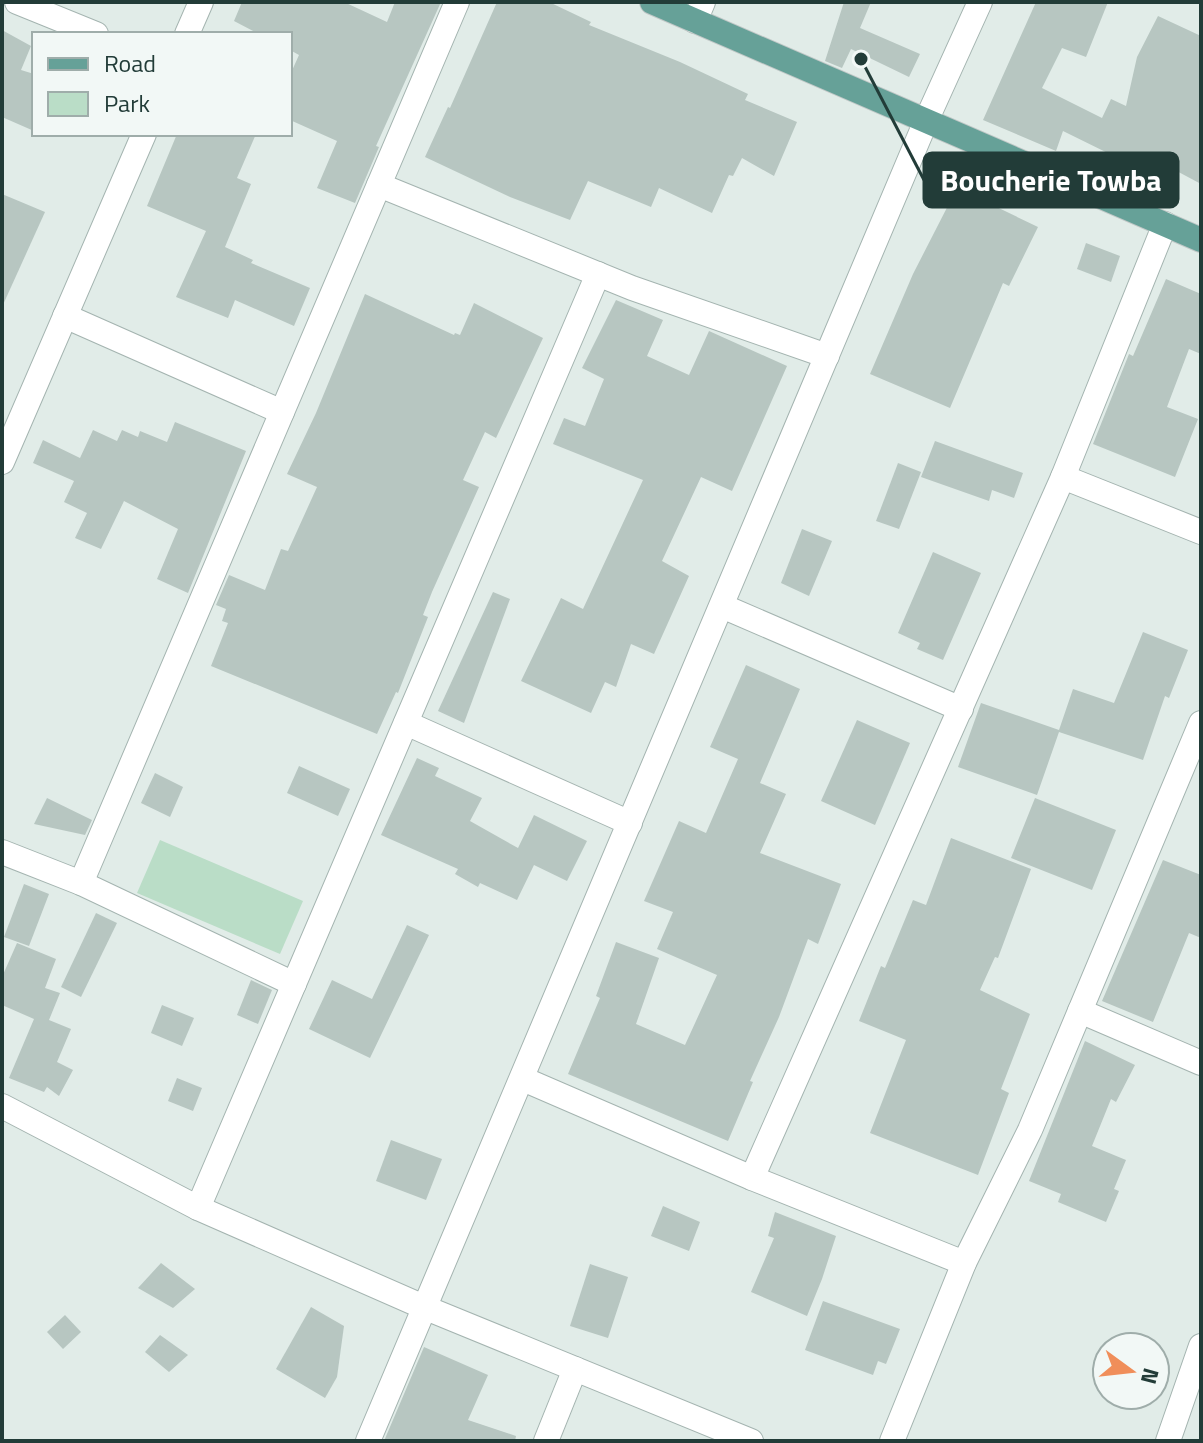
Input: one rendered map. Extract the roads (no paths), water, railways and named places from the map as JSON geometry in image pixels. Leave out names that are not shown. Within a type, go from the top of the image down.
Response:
[{"type":"main road","points":[[652,2],[699,11],[926,121],[1201,240]]},
{"type":"street","points":[[17,2],[91,32]]},
{"type":"street","points":[[188,32],[201,2]]},
{"type":"street","points":[[81,883],[457,2]]},
{"type":"street","points":[[368,1441],[926,121],[980,2]]},
{"type":"street","points":[[2,462],[143,136]]},
{"type":"street","points":[[379,185],[598,274],[827,356]]},
{"type":"street","points":[[752,1178],[1063,477],[1165,224]]},
{"type":"street","points":[[198,1208],[598,274]]},
{"type":"street","points":[[65,316],[282,412]]},
{"type":"street","points":[[1063,477],[1201,532]]},
{"type":"street","points":[[722,606],[961,709]]},
{"type":"street","points":[[406,723],[630,823]]},
{"type":"street","points":[[892,1441],[964,1263],[1030,1130],[1201,723]]},
{"type":"street","points":[[2,852],[81,883],[294,984]]},
{"type":"street","points":[[1080,1011],[1201,1063]]},
{"type":"street","points":[[523,1079],[752,1178],[964,1263]]},
{"type":"street","points":[[2,1106],[198,1208],[426,1308],[575,1369],[708,1434],[751,1441]]},
{"type":"street","points":[[1168,1441],[1199,1358]]},
{"type":"street","points":[[546,1441],[575,1369]]},
{"type":"place","name":"Boucherie Towba","points":[[861,59]]}]
